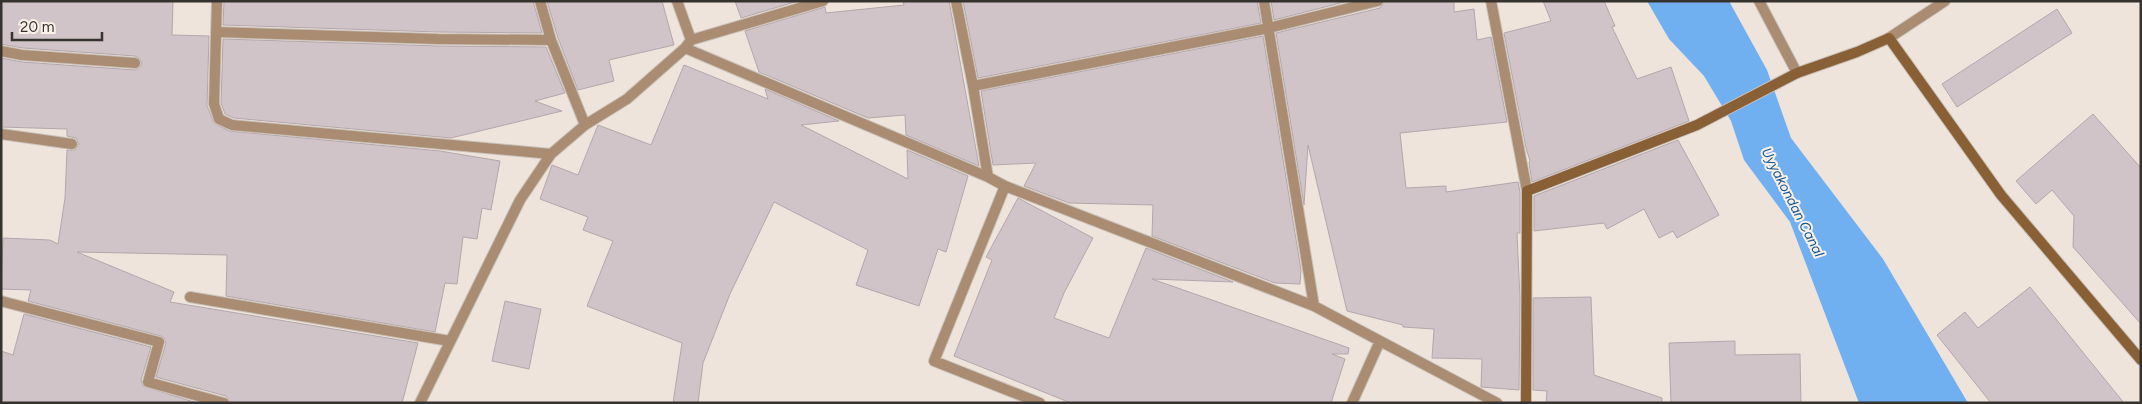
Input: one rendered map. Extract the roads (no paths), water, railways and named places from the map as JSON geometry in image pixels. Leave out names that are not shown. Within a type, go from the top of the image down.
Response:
[{"type":"street","points":[[217,1],[214,104],[219,119],[232,125],[551,154]]},
{"type":"street","points":[[540,1],[551,40],[585,125]]},
{"type":"street","points":[[677,1],[688,44]]},
{"type":"street","points":[[420,403],[520,200],[551,154],[585,125],[627,98],[688,44],[823,1]]},
{"type":"street","points":[[956,1],[973,86],[988,177]]},
{"type":"street","points":[[1264,1],[1270,28],[1314,306]]},
{"type":"street","points":[[973,86],[1270,28],[1378,1]]},
{"type":"street","points":[[1491,1],[1527,191],[1526,403]]},
{"type":"street","points":[[1759,1],[1797,73]]},
{"type":"street","points":[[1527,191],[1697,125],[1797,73],[1858,52],[1889,38],[1945,1]]},
{"type":"street","points":[[216,32],[438,39],[551,40]]},
{"type":"street","points":[[1889,38],[2001,195],[2141,360]]},
{"type":"street","points":[[688,44],[1005,186],[1314,306],[1497,403]]},
{"type":"street","points":[[1,51],[22,55],[135,63]]},
{"type":"street","points":[[1,134],[72,144]]},
{"type":"street","points":[[1005,186],[934,361],[1040,403]]},
{"type":"street","points":[[190,297],[450,341]]},
{"type":"street","points":[[1,301],[159,342],[148,382],[224,403]]},
{"type":"street","points":[[1352,403],[1380,341]]},
{"type":"water","name":"Uyyakondan Canal","points":[[1647,1],[1729,1],[1767,70],[1791,138],[1883,259],[1968,403],[1859,403],[1790,222],[1744,160],[1731,121],[1704,76],[1669,39]]}]
